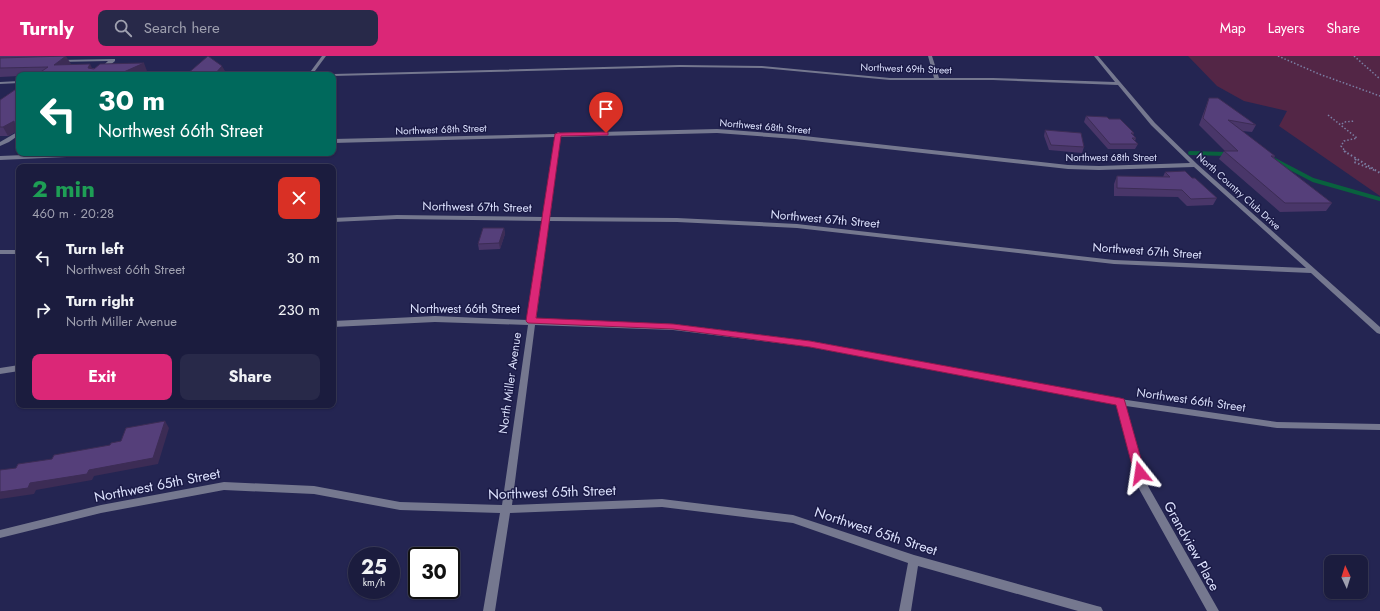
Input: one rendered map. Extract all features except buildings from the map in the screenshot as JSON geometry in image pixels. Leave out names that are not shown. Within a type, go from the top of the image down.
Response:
[{"type":"street","points":[[312,72],[324,56]]},
{"type":"street","points":[[930,56],[937,79]]},
{"type":"street","name":"North Country Club Drive","points":[[1096,56],[1153,124],[1195,165],[1380,331]]},
{"type":"street","points":[[53,61],[113,60],[99,72]]},
{"type":"street","name":"Northwest 69th Street","points":[[336,75],[680,66],[762,67],[890,79],[1120,84]]},
{"type":"street","points":[[0,83],[16,82]]},
{"type":"street","name":"Northwest 68th Street","points":[[336,141],[717,131],[795,137],[1075,168],[1195,165]]},
{"type":"street","name":"North Miller Avenue","points":[[489,611],[506,509],[558,134]]},
{"type":"street","points":[[0,144],[16,135]]},
{"type":"street","points":[[0,158],[40,156]]},
{"type":"street","name":"Northwest 67th Street","points":[[336,220],[397,217],[545,220],[677,220],[797,226],[1114,262],[1314,271]]},
{"type":"street","points":[[0,252],[16,252]]},
{"type":"street","name":"Northwest 66th Street","points":[[336,324],[435,319],[673,326],[810,344],[1120,402],[1277,425],[1380,427]]},
{"type":"street","points":[[0,371],[16,368]]},
{"type":"street","name":"Grandview Place","points":[[1120,402],[1143,487],[1213,611]]},
{"type":"street","name":"Northwest 65th Street","points":[[0,534],[101,509],[224,486],[314,490],[400,506],[506,509],[662,503],[793,519],[914,560],[1097,611]]},
{"type":"street","points":[[905,611],[914,560]]},
{"type":"path","points":[[1278,56],[1310,71],[1380,96]]},
{"type":"path","points":[[1354,56],[1380,79]]},
{"type":"path","points":[[1328,115],[1357,138],[1344,141],[1341,146],[1356,159],[1354,162],[1380,172]]},
{"type":"path","points":[[1343,126],[1341,124],[1355,121]]},
{"type":"shaded area","points":[[1188,56],[1380,56],[1380,196],[1279,126],[1287,111],[1244,101],[1217,86]]},
{"type":"waterway","points":[[1190,153],[1227,154]]},
{"type":"waterway","points":[[1269,157],[1313,180],[1380,199]]},
{"type":"route","points":[[606,133],[558,134],[531,321],[673,326],[810,344],[1120,402],[1140,473]]}]
